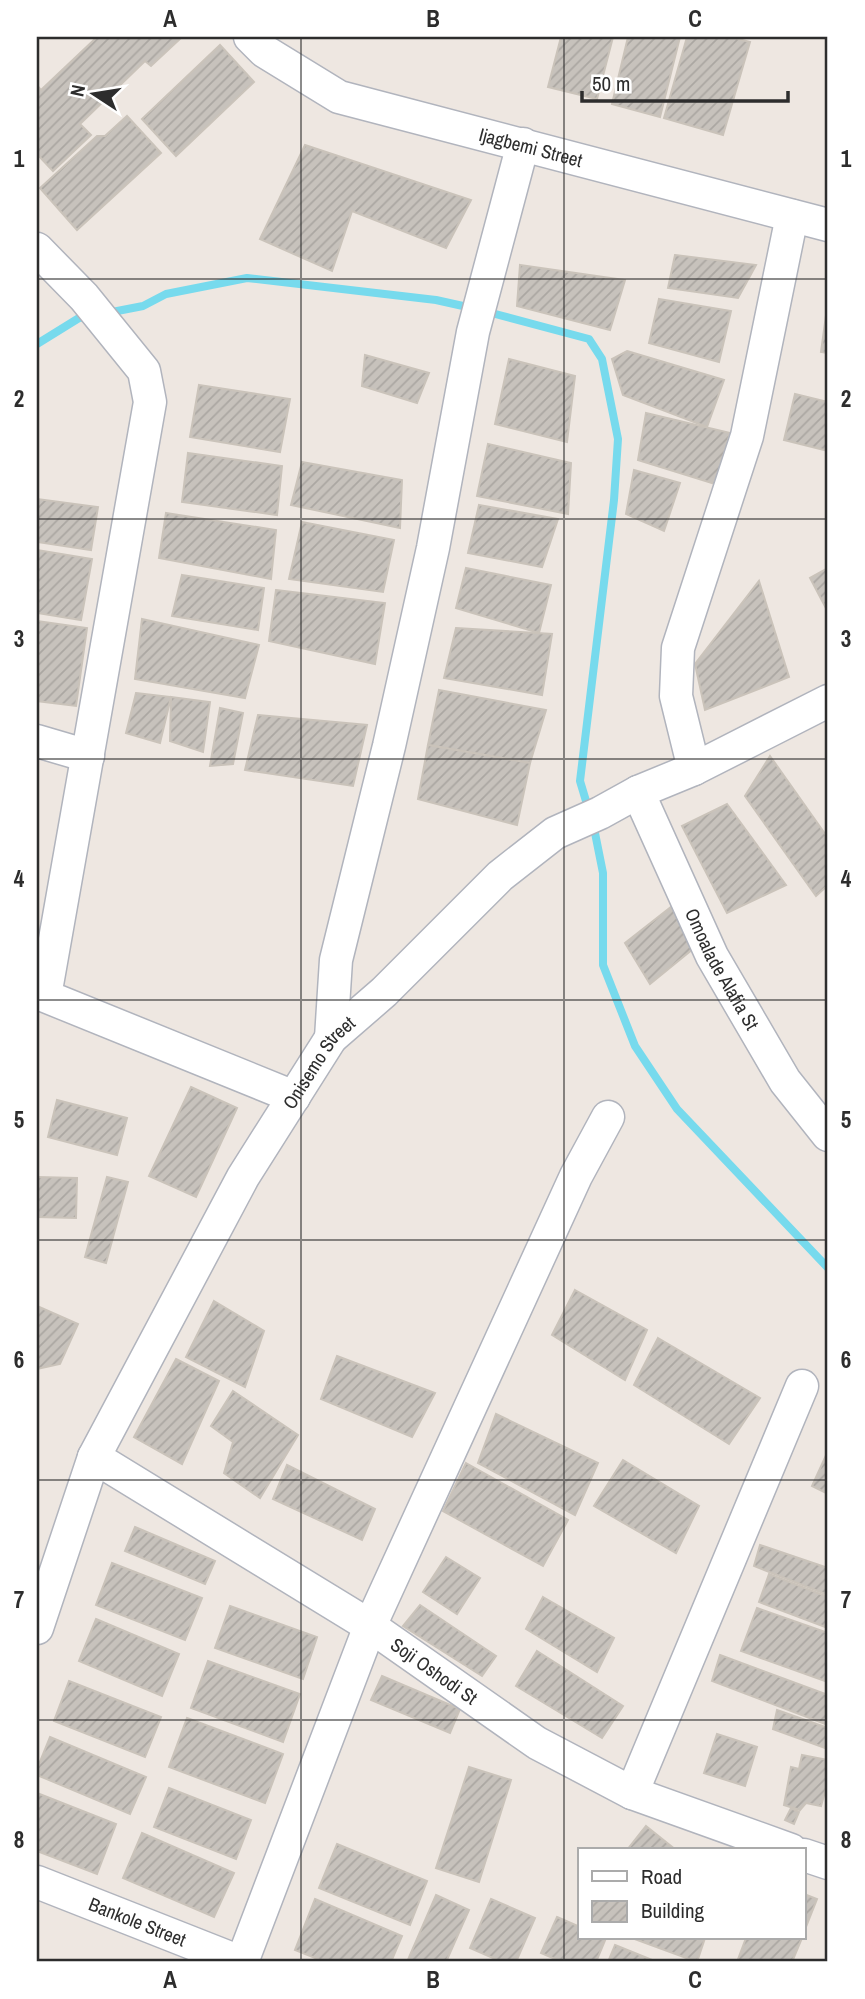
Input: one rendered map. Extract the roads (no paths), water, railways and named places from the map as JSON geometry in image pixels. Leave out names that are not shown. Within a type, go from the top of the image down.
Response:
[{"type":"street","name":"Ijagbemi Street","points":[[250,37],[264,51],[339,97],[828,225]]},
{"type":"street","points":[[331,1038],[336,960],[389,746],[433,548],[473,332],[523,144]]},
{"type":"street","points":[[694,769],[676,696],[678,648],[747,436],[792,216]]},
{"type":"street","points":[[37,250],[117,335],[144,372],[150,402],[89,756],[41,995],[294,1097]]},
{"type":"street","name":"Onisemo Street","points":[[37,1628],[94,1457],[243,1177],[331,1038],[384,992],[500,876],[555,833],[638,792],[694,769],[828,701]]},
{"type":"street","points":[[37,741],[89,756]]},
{"type":"street","name":"Omoalade Alafia St","points":[[638,792],[712,956],[785,1081],[828,1135]]},
{"type":"street","points":[[241,1962],[370,1626],[576,1176],[608,1117]]},
{"type":"street","points":[[632,1793],[802,1386]]},
{"type":"street","name":"Soji Oshodi St","points":[[94,1457],[370,1626],[537,1743],[632,1793],[785,1848]]},
{"type":"street","points":[[806,1856],[828,1863]]},
{"type":"street","name":"Bankole Street","points":[[37,1882],[241,1962]]},
{"type":"waterway","points":[[107,313],[143,306],[166,294],[247,278],[436,300],[472,308]]},
{"type":"waterway","points":[[484,311],[589,339],[602,359],[618,439],[614,500],[580,781],[589,811]]},
{"type":"waterway","points":[[37,344],[79,318],[91,316]]},
{"type":"waterway","points":[[593,823],[603,873],[603,965],[635,1046],[677,1109],[828,1268]]}]
